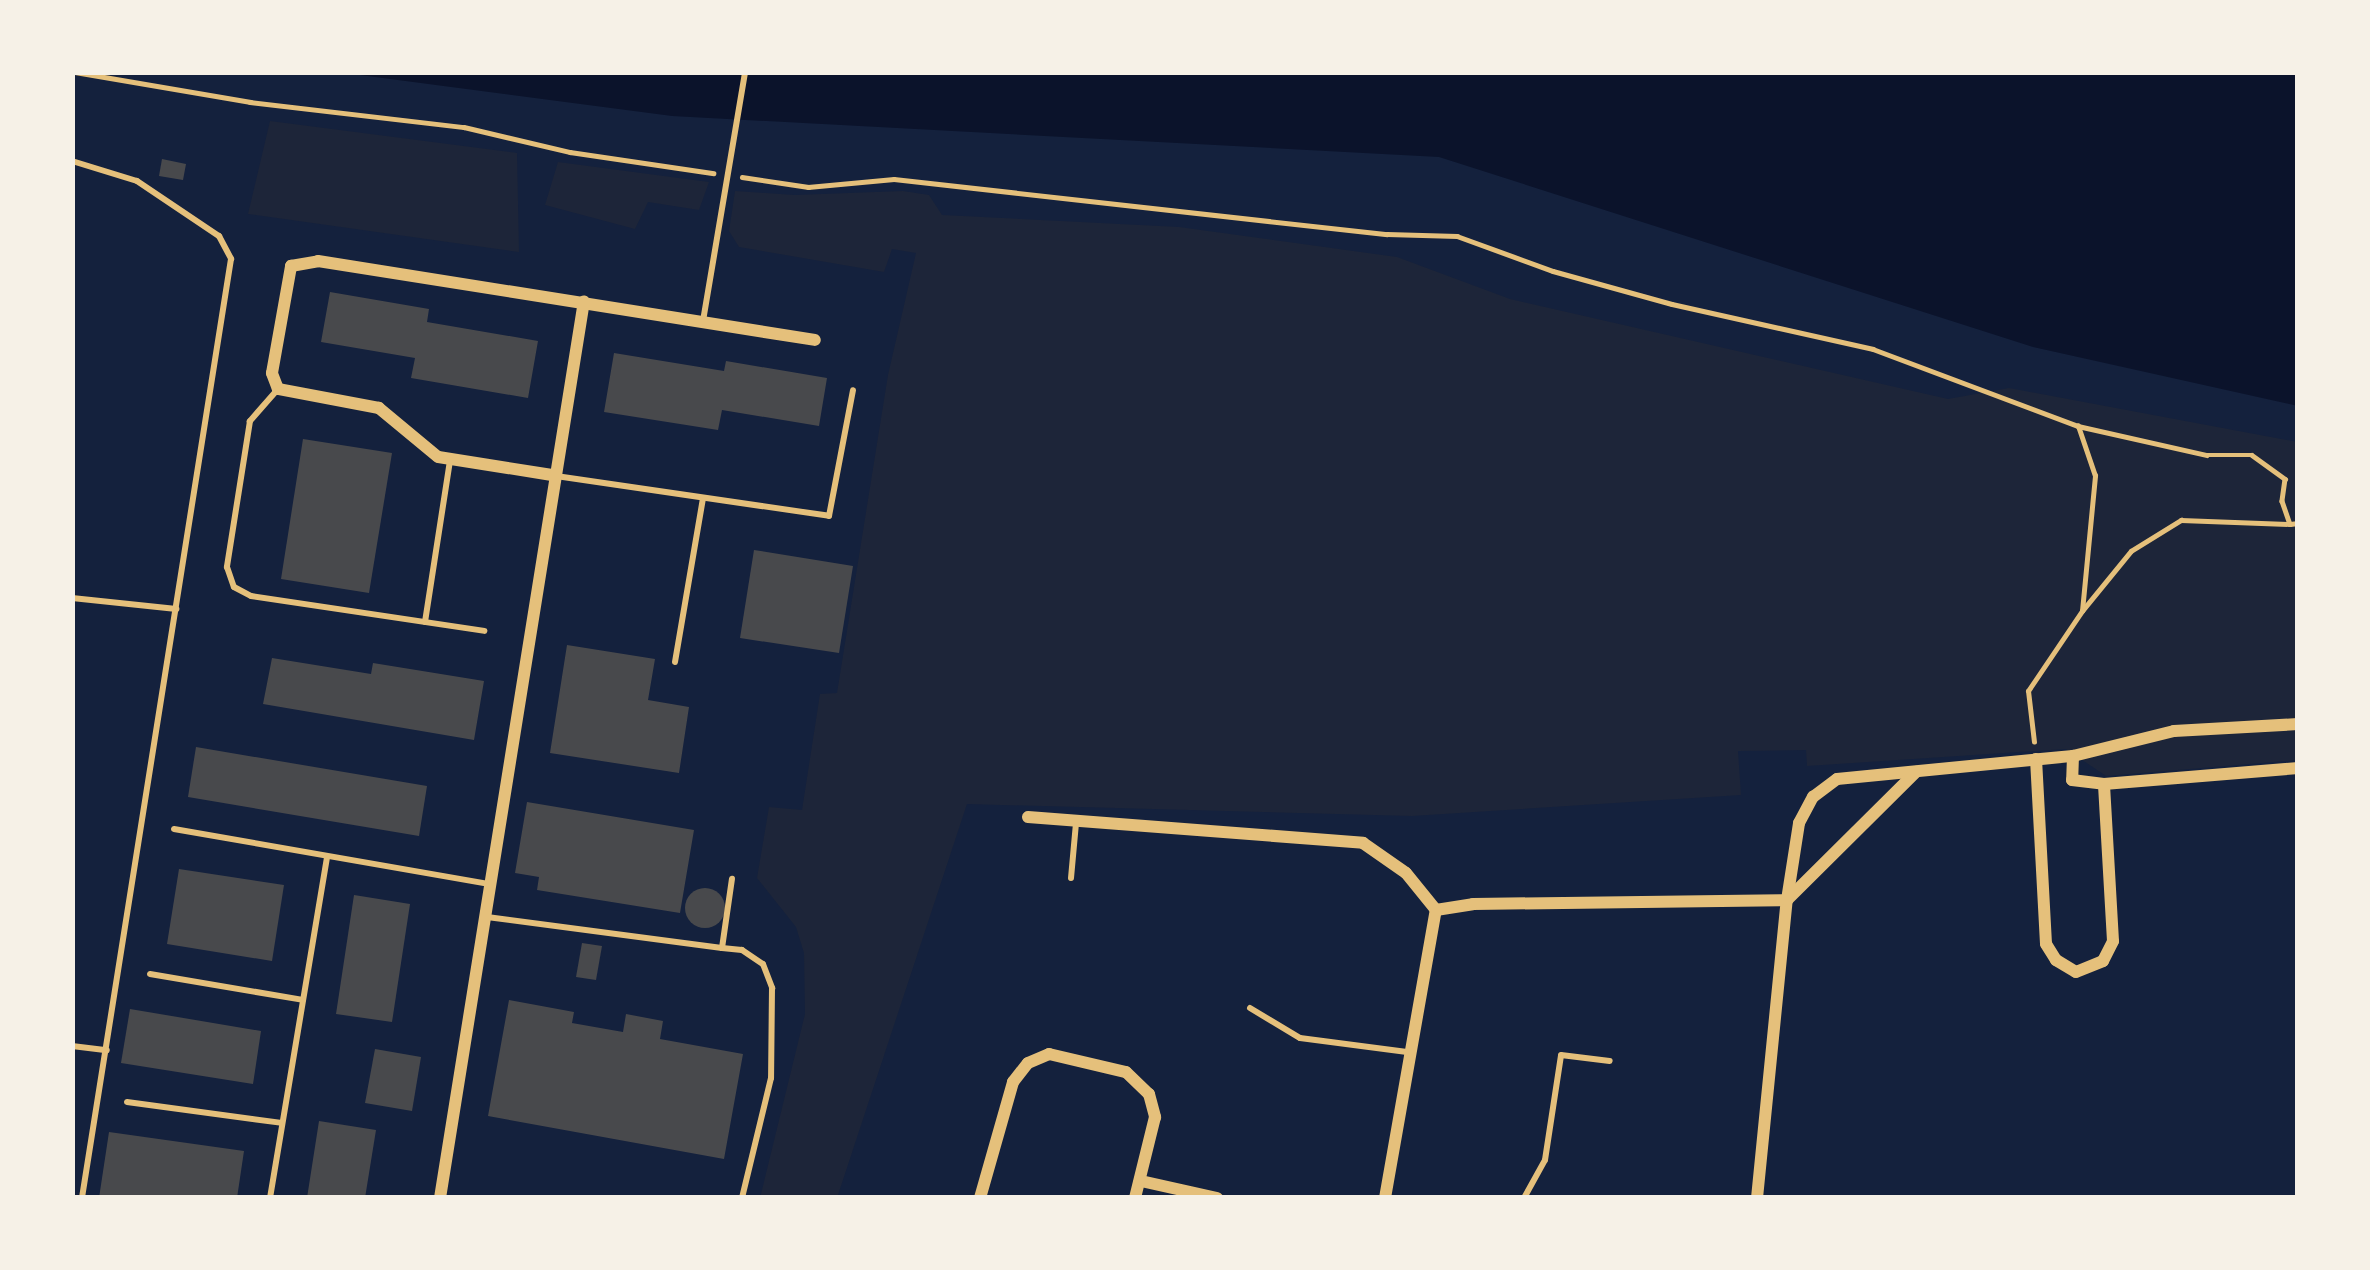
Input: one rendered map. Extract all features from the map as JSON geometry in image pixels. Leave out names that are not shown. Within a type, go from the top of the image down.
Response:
[{"type":"street","points":[[552,476],[427,453],[379,408],[278,389],[272,373],[285,283],[300,261],[584,301],[814,340]]},
{"type":"street","points":[[440,1198],[552,476],[584,301]]},
{"type":"street","points":[[1757,1198],[1787,900],[1799,823],[1813,797],[1837,779],[2073,757],[2174,730],[2298,724]]},
{"type":"street","points":[[2073,757],[2072,780],[2104,784],[2298,768]]},
{"type":"street","points":[[2036,759],[2046,944],[2056,960],[2076,972],[2103,961],[2113,941],[2104,784]]},
{"type":"street","points":[[1436,910],[1473,904],[1787,900],[1917,771]]},
{"type":"street","points":[[1028,817],[1363,843],[1406,873],[1436,910]]},
{"type":"street","points":[[1385,1198],[1407,1052],[1436,910]]},
{"type":"street","points":[[980,1198],[1013,1082],[1023,1066],[1049,1054],[1117,1068],[1143,1085],[1155,1118],[1135,1198]]},
{"type":"street","points":[[1142,1181],[1217,1198]]},
{"type":"lane","points":[[703,321],[745,72]]},
{"type":"lane","points":[[72,161],[136,181],[219,236],[230,250],[82,1198]]},
{"type":"lane","points":[[278,389],[250,421],[227,567],[234,587],[251,596],[484,631]]},
{"type":"lane","points":[[552,476],[830,516],[854,390]]},
{"type":"lane","points":[[425,622],[450,460]]},
{"type":"lane","points":[[675,662],[703,498]]},
{"type":"lane","points":[[72,598],[176,609]]},
{"type":"lane","points":[[1071,878],[1076,820]]},
{"type":"lane","points":[[174,829],[488,884]]},
{"type":"lane","points":[[270,1198],[327,858]]},
{"type":"lane","points":[[722,948],[732,879]]},
{"type":"lane","points":[[484,916],[742,950],[763,964],[772,988],[771,1078],[742,1198]]},
{"type":"lane","points":[[150,974],[303,1000]]},
{"type":"lane","points":[[1250,1008],[1300,1038],[1407,1052]]},
{"type":"lane","points":[[72,1046],[106,1050]]},
{"type":"lane","points":[[1524,1198],[1545,1160],[1561,1055],[1610,1061]]},
{"type":"lane","points":[[127,1102],[282,1123]]},
{"type":"path","points":[[75,72],[250,101],[464,127],[570,152],[808,187],[894,179],[1387,234],[1457,236],[1553,272],[1873,349],[2078,426],[2207,454],[2252,455],[2285,478],[2282,501],[2294,523]]},
{"type":"path","points":[[2078,426],[2095,476],[2082,611]]},
{"type":"path","points":[[2036,759],[2028,691],[2082,611],[2131,551],[2181,520],[2294,523]]},
{"type":"shaded area","points":[[337,72],[2298,72],[2298,406],[2033,347],[1439,157],[672,116]]},
{"type":"shaded area","points":[[270,121],[517,153],[519,252],[248,214]]},
{"type":"shaded area","points":[[558,162],[709,182],[699,210],[648,202],[635,229],[545,205]]},
{"type":"shaded area","points":[[735,191],[795,195],[903,191],[929,195],[942,215],[1179,227],[1397,257],[1510,299],[1948,399],[2009,388],[2298,442],[2298,760],[2106,776],[2066,749],[1807,766],[1806,750],[1738,751],[1741,795],[1412,816],[967,804],[837,1198],[760,1198],[805,1014],[804,953],[796,927],[757,878],[769,807],[802,810],[820,694],[837,693],[888,375],[916,253],[892,249],[884,272],[739,247],[729,231]]},
{"type":"building","points":[[162,159],[186,164],[183,180],[159,176]]},
{"type":"building","points":[[330,292],[429,309],[427,322],[538,341],[528,398],[411,378],[415,358],[321,342]]},
{"type":"building","points":[[614,353],[724,371],[726,361],[827,378],[819,426],[722,410],[718,430],[604,412]]},
{"type":"building","points":[[303,439],[392,453],[369,593],[281,579]]},
{"type":"building","points":[[754,550],[853,566],[839,653],[740,638]]},
{"type":"building","points":[[567,645],[655,659],[648,700],[689,707],[679,773],[550,753]]},
{"type":"building","points":[[272,658],[371,674],[373,663],[484,681],[474,740],[263,704]]},
{"type":"building","points":[[196,747],[427,786],[419,836],[188,797]]},
{"type":"building","points":[[527,802],[694,830],[680,913],[537,890],[539,877],[515,873]]},
{"type":"building","points":[[179,869],[284,885],[272,961],[167,944]]},
{"type":"building","points":[[705,888],[719,894],[725,908],[719,922],[705,928],[691,922],[685,908],[691,894]]},
{"type":"building","points":[[354,895],[410,904],[392,1022],[336,1014]]},
{"type":"building","points":[[582,943],[602,946],[596,980],[576,977]]},
{"type":"building","points":[[509,1000],[574,1012],[572,1023],[623,1032],[626,1014],[663,1021],[660,1039],[743,1054],[724,1159],[488,1116]]},
{"type":"building","points":[[130,1009],[261,1031],[253,1084],[121,1063]]},
{"type":"building","points":[[375,1049],[421,1057],[412,1111],[365,1103]]},
{"type":"building","points":[[319,1121],[376,1130],[365,1198],[307,1198]]},
{"type":"building","points":[[109,1132],[244,1151],[237,1198],[99,1198]]}]
